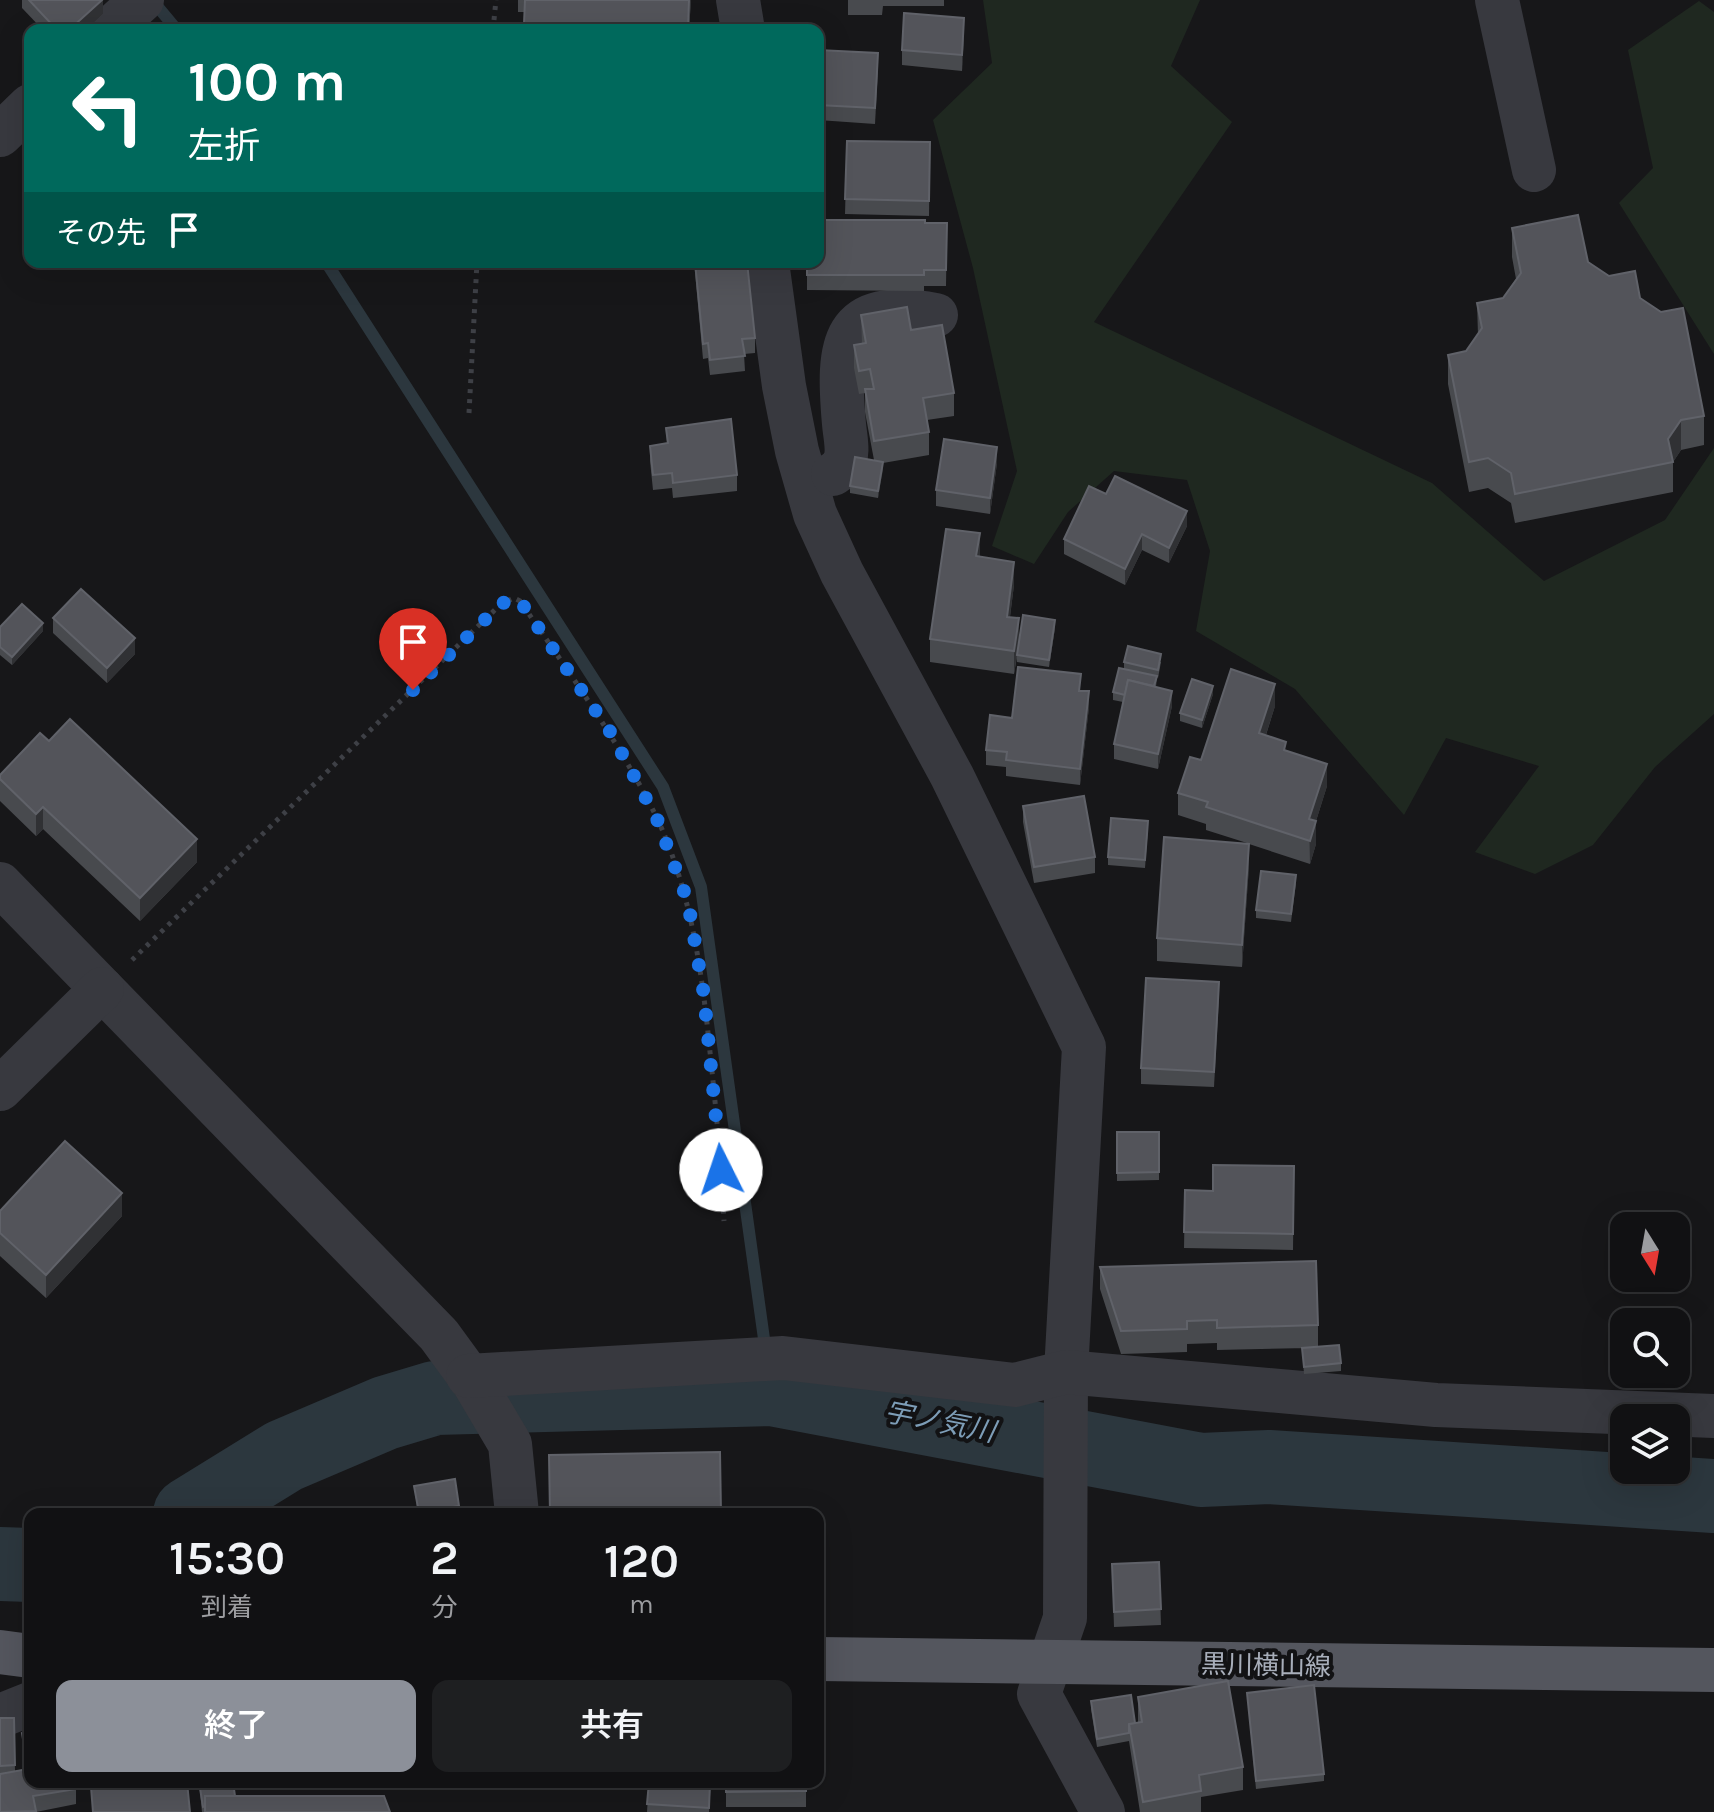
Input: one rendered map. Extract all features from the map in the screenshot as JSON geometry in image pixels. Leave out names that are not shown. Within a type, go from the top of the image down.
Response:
[{"type":"main road","points":[[0,1652],[24,1655]]},
{"type":"main road","name":"黒川横山線","points":[[824,1659],[1714,1670]]},
{"type":"street","points":[[738,0],[742,24]]},
{"type":"street","points":[[1497,0],[1534,170]]},
{"type":"street","points":[[0,135],[24,112]]},
{"type":"street","points":[[768,268],[784,386],[797,451],[815,514],[849,587],[952,776],[1084,1047],[1066,1372],[1065,1618],[1039,1694],[1103,1812]]},
{"type":"street","points":[[833,474],[843,465],[846,448],[840,385],[848,337],[862,319],[881,312],[909,310],[936,315]]},
{"type":"street","points":[[0,884],[439,1335],[510,1444],[516,1508]]},
{"type":"street","points":[[0,1089],[102,989]]},
{"type":"street","points":[[471,1380],[769,1359],[1015,1385],[1066,1372],[1436,1405],[1714,1416]]},
{"type":"street","points":[[0,1716],[24,1706]]},
{"type":"path","points":[[494,24],[496,0]]},
{"type":"path","points":[[469,413],[477,268]]},
{"type":"path","points":[[102,989],[501,604],[514,598],[520,601],[611,733],[657,819],[688,902],[704,995],[720,1145],[724,1221]]},
{"type":"shaded area","points":[[983,0],[1200,0],[1171,66],[1232,122],[1094,322],[1432,483],[1544,581],[1665,520],[1714,448],[1714,714],[1655,767],[1593,845],[1535,874],[1475,852],[1539,766],[1446,738],[1404,815],[1295,689],[1196,631],[1210,551],[1187,480],[1114,471],[1068,512],[1034,564],[992,546],[1017,471],[973,268],[933,120],[992,63]]},
{"type":"shaded area","points":[[1699,1],[1714,12],[1714,354],[1619,203],[1653,168],[1628,50]]},
{"type":"building","points":[[29,0],[102,0],[76,24],[51,24]]},
{"type":"building","points":[[525,0],[689,0],[688,24],[524,24]]},
{"type":"building","points":[[904,13],[964,18],[962,55],[902,50]]},
{"type":"building","points":[[824,50],[878,53],[875,108],[824,105]]},
{"type":"building","points":[[847,141],[930,142],[929,201],[845,199]]},
{"type":"building","points":[[1578,215],[1588,262],[1609,276],[1635,271],[1640,298],[1661,312],[1683,308],[1704,416],[1681,420],[1668,439],[1673,462],[1515,494],[1511,473],[1488,458],[1469,462],[1448,355],[1466,351],[1482,328],[1477,303],[1503,298],[1521,273],[1512,228]]},
{"type":"building","points":[[824,220],[925,220],[925,223],[947,223],[946,270],[924,270],[924,275],[807,275],[807,268],[824,268]]},
{"type":"building","points":[[696,268],[748,268],[755,338],[742,339],[745,356],[710,360],[708,343],[703,344]]},
{"type":"building","points":[[907,307],[911,330],[942,325],[954,393],[923,398],[929,432],[874,441],[865,389],[874,389],[870,369],[859,371],[854,345],[866,343],[861,315]]},
{"type":"building","points":[[731,419],[737,475],[673,483],[672,473],[653,475],[650,446],[668,443],[666,428]]},
{"type":"building","points":[[944,439],[997,447],[990,498],[936,490]]},
{"type":"building","points":[[855,457],[883,462],[878,491],[850,486]]},
{"type":"building","points":[[1115,476],[1187,511],[1169,548],[1142,534],[1125,569],[1064,539],[1089,486],[1106,494]]},
{"type":"building","points":[[946,529],[980,533],[976,556],[1014,562],[1007,617],[1019,618],[1014,651],[930,639]]},
{"type":"building","points":[[81,589],[135,638],[107,668],[53,618]]},
{"type":"building","points":[[22,604],[43,623],[12,657],[0,647],[0,627]]},
{"type":"building","points":[[1023,615],[1055,620],[1049,660],[1017,655]]},
{"type":"building","points":[[1128,646],[1161,654],[1158,670],[1124,662]]},
{"type":"building","points":[[1018,667],[1081,674],[1079,691],[1089,691],[1080,769],[1006,760],[1007,752],[986,750],[990,715],[1012,718]]},
{"type":"building","points":[[1119,668],[1157,676],[1154,686],[1128,680],[1125,695],[1113,692]]},
{"type":"building","points":[[1231,669],[1275,684],[1259,733],[1286,742],[1284,750],[1327,764],[1309,819],[1316,821],[1310,841],[1206,807],[1208,802],[1178,793],[1190,757],[1201,760]]},
{"type":"building","points":[[1192,679],[1213,686],[1202,720],[1180,713]]},
{"type":"building","points":[[1128,680],[1172,691],[1158,754],[1114,744]]},
{"type":"building","points":[[70,719],[197,839],[140,898],[43,807],[36,814],[0,779],[0,775],[40,733],[49,741]]},
{"type":"building","points":[[1084,796],[1095,857],[1034,867],[1023,806]]},
{"type":"building","points":[[1111,818],[1148,821],[1145,860],[1108,857]]},
{"type":"building","points":[[1164,837],[1249,844],[1242,945],[1157,938]]},
{"type":"building","points":[[1261,871],[1296,875],[1291,914],[1256,910]]},
{"type":"building","points":[[1146,978],[1219,982],[1214,1072],[1141,1068]]},
{"type":"building","points":[[1117,1132],[1159,1132],[1159,1172],[1117,1173]]},
{"type":"building","points":[[65,1141],[122,1193],[46,1275],[0,1233],[0,1211]]},
{"type":"building","points":[[1213,1165],[1294,1166],[1293,1234],[1184,1232],[1185,1190],[1213,1191]]},
{"type":"building","points":[[1316,1261],[1318,1325],[1217,1328],[1217,1320],[1187,1321],[1187,1329],[1121,1331],[1100,1267]]},
{"type":"building","points":[[1339,1345],[1341,1363],[1304,1367],[1302,1348]]},
{"type":"building","points":[[720,1452],[721,1508],[550,1508],[549,1455]]},
{"type":"building","points":[[455,1479],[459,1506],[418,1508],[414,1486]]},
{"type":"building","points":[[1159,1562],[1161,1609],[1114,1612],[1112,1564]]},
{"type":"building","points":[[1228,1681],[1243,1767],[1199,1775],[1201,1791],[1143,1802],[1129,1724],[1142,1722],[1138,1697]]},
{"type":"building","points":[[1314,1685],[1324,1774],[1256,1781],[1247,1693]]},
{"type":"building","points":[[1131,1695],[1135,1723],[1129,1724],[1129,1733],[1097,1739],[1091,1701]]},
{"type":"building","points":[[0,1718],[14,1718],[15,1765],[0,1766]]},
{"type":"building","points":[[24,1770],[24,1788],[76,1789],[33,1796],[36,1811],[0,1812],[0,1774]]},
{"type":"building","points":[[91,1788],[188,1788],[190,1812],[93,1812]]},
{"type":"building","points":[[200,1788],[234,1788],[235,1796],[205,1796],[203,1807]]},
{"type":"building","points":[[648,1788],[710,1788],[709,1808],[647,1804]]},
{"type":"building","points":[[726,1788],[806,1788],[806,1791],[726,1792]]},
{"type":"building","points":[[205,1796],[384,1796],[390,1812],[205,1812]]},
{"type":"waterway","points":[[152,0],[172,24]]},
{"type":"waterway","points":[[330,268],[663,787],[701,887],[771,1389]]},
{"type":"waterway","name":"宇ノ気川","points":[[200,1508],[284,1456],[385,1413],[435,1398],[771,1389],[1201,1470],[1269,1467],[1714,1496]]},
{"type":"waterway","name":"宇ノ気川","points":[[0,1564],[24,1565]]},
{"type":"route","points":[[413,690],[501,604],[514,598],[520,601],[611,733],[657,819],[688,902],[704,995],[721,1170]]}]
